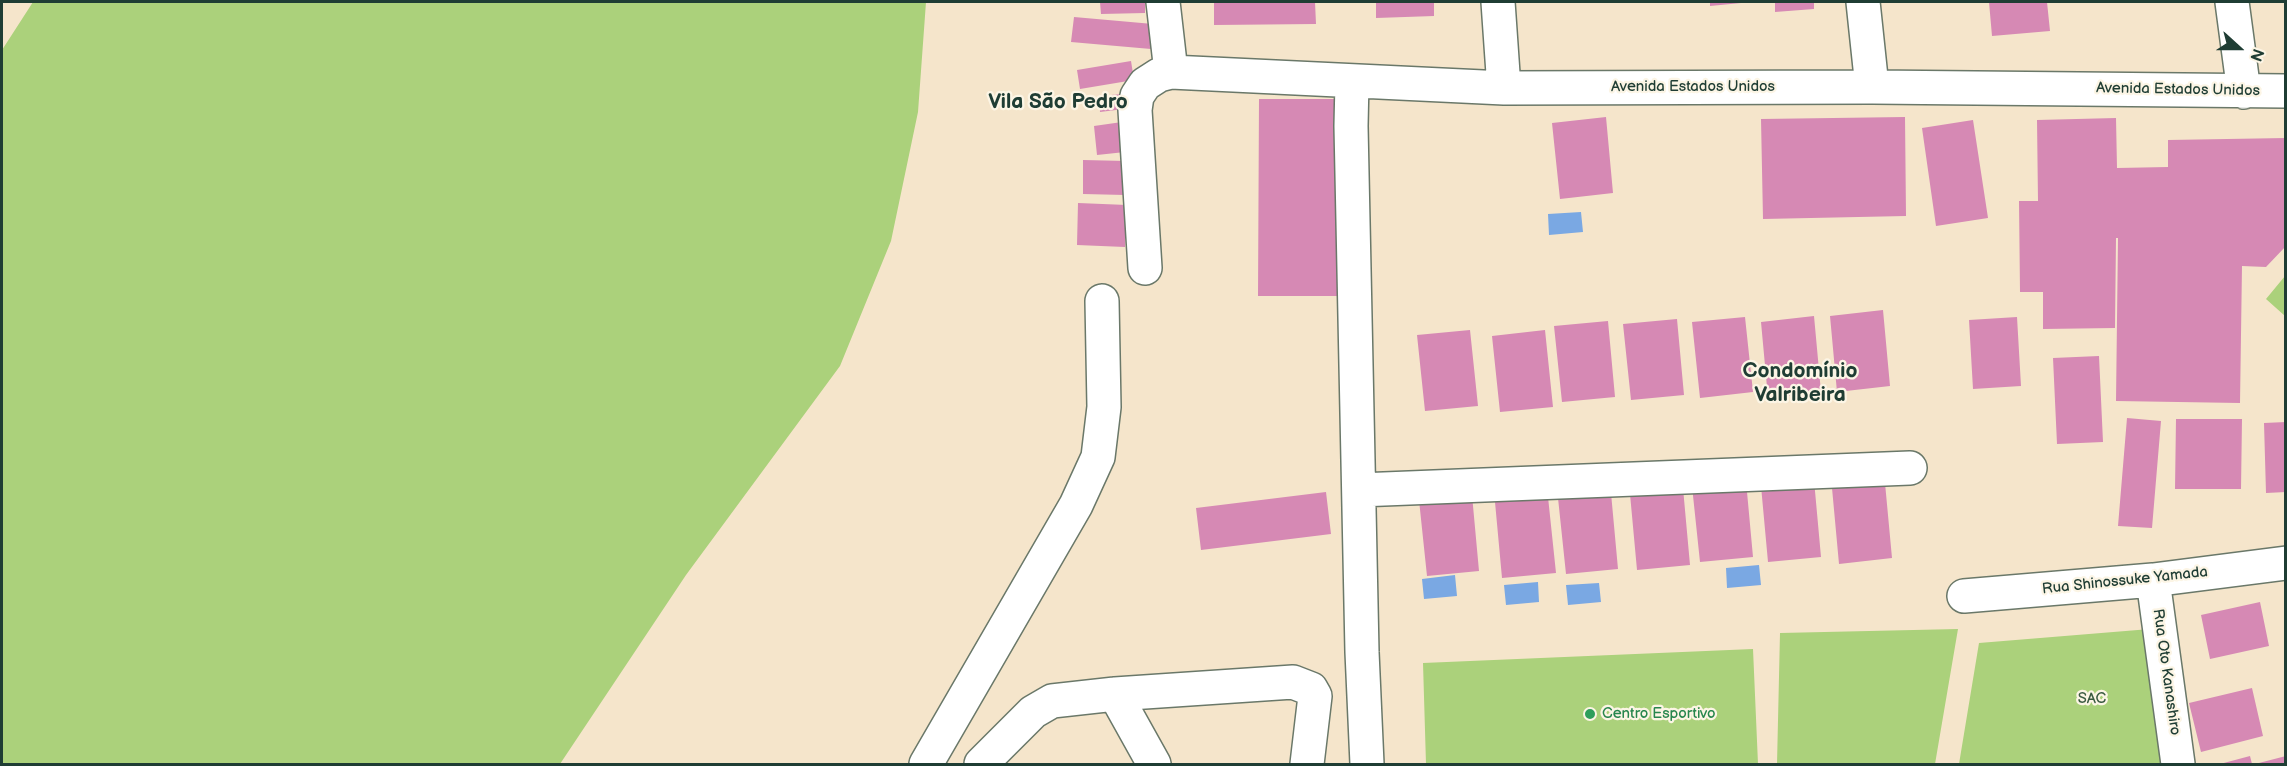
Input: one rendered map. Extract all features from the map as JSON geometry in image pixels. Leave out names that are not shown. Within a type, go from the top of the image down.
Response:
[{"type":"street","points":[[1145,268],[1135,110],[1137,96],[1145,84],[1159,75],[1170,72],[1163,2]]},
{"type":"street","points":[[1498,2],[1504,88]]},
{"type":"street","points":[[1863,2],[1872,87]]},
{"type":"street","points":[[2232,2],[2244,92]]},
{"type":"street","name":"Avenida Estados Unidos","points":[[1170,72],[1504,88],[1872,87],[2286,91]]},
{"type":"street","points":[[1352,81],[1362,652],[1367,765]]},
{"type":"street","points":[[926,765],[1076,505],[1098,457],[1104,407],[1102,301]]},
{"type":"street","points":[[1359,490],[1910,468]]},
{"type":"street","name":"Rua Shinossuke Yamada","points":[[1964,596],[2153,580],[2286,563]]},
{"type":"street","name":"Rua Oto Kanashiro","points":[[2153,580],[2178,765]]},
{"type":"street","points":[[981,765],[1042,705],[1052,701],[1115,694],[1293,682],[1304,684],[1315,696],[1307,765]]},
{"type":"street","points":[[1115,694],[1154,765]]},
{"type":"green space","points":[[33,2],[926,2],[918,112],[891,241],[840,366],[686,575],[560,764],[2,764],[2,50]]},
{"type":"green space","points":[[2285,276],[2286,316],[2266,299]]},
{"type":"green space","points":[[1958,629],[1935,764],[1777,764],[1780,633]]},
{"type":"green space","name":"SAC","points":[[2150,629],[2168,764],[1959,764],[1979,643]]},
{"type":"green space","name":"Centro Esportivo","points":[[1753,649],[1758,764],[1426,764],[1423,663]]},
{"type":"water","points":[[1581,212],[1583,232],[1549,235],[1548,214]]},
{"type":"water","points":[[1759,565],[1761,585],[1727,588],[1726,568]]},
{"type":"water","points":[[1455,575],[1457,596],[1424,599],[1422,579]]},
{"type":"water","points":[[1538,582],[1539,602],[1506,605],[1504,585]]},
{"type":"water","points":[[1599,583],[1601,602],[1568,605],[1566,585]]},
{"type":"building","points":[[1100,2],[1145,2],[1145,13],[1101,14]]},
{"type":"building","points":[[1214,2],[1315,2],[1316,24],[1214,25]]},
{"type":"building","points":[[1376,2],[1434,2],[1434,16],[1376,18]]},
{"type":"building","points":[[1710,2],[1741,2],[1741,3],[1710,6]]},
{"type":"building","points":[[1775,2],[1814,2],[1814,9],[1775,12]]},
{"type":"building","points":[[1989,2],[2047,2],[2050,31],[1992,36]]},
{"type":"building","points":[[1074,17],[1153,24],[1151,49],[1071,42]]},
{"type":"building","points":[[1131,61],[1134,80],[1080,89],[1077,70]]},
{"type":"building","points":[[1123,94],[1124,109],[1100,112],[1099,96]]},
{"type":"building","points":[[1259,99],[1338,99],[1337,296],[1258,296]]},
{"type":"building","points":[[1606,117],[1613,193],[1560,199],[1552,123]]},
{"type":"building","points":[[1905,117],[1906,216],[1763,219],[1761,119]]},
{"type":"building","points":[[2116,118],[2117,168],[2168,167],[2168,140],[2286,138],[2286,246],[2266,267],[2242,266],[2240,403],[2116,401],[2118,238],[2116,238],[2115,328],[2043,329],[2043,292],[2020,292],[2019,201],[2038,201],[2037,120]]},
{"type":"building","points":[[1973,120],[1988,218],[1936,226],[1922,128]]},
{"type":"building","points":[[1122,122],[1125,152],[1097,155],[1094,126]]},
{"type":"building","points":[[1083,160],[1126,161],[1125,195],[1083,194]]},
{"type":"building","points":[[1078,203],[1127,205],[1125,247],[1077,245]]},
{"type":"building","points":[[1883,310],[1890,386],[1837,392],[1830,316]]},
{"type":"building","points":[[1814,316],[1821,392],[1768,398],[1761,322]]},
{"type":"building","points":[[1745,317],[1753,392],[1700,398],[1692,322]]},
{"type":"building","points":[[2017,317],[2021,386],[1973,389],[1969,320]]},
{"type":"building","points":[[1677,319],[1684,395],[1631,400],[1623,324]]},
{"type":"building","points":[[1608,321],[1615,397],[1562,402],[1554,326]]},
{"type":"building","points":[[1470,330],[1478,406],[1425,411],[1417,335]]},
{"type":"building","points":[[1545,330],[1553,407],[1500,412],[1492,336]]},
{"type":"building","points":[[2099,356],[2103,442],[2057,444],[2053,358]]},
{"type":"building","points":[[2127,418],[2161,421],[2152,528],[2118,526]]},
{"type":"building","points":[[2176,419],[2242,419],[2241,489],[2175,489]]},
{"type":"building","points":[[2286,422],[2286,492],[2266,493],[2264,423]]},
{"type":"building","points":[[1814,480],[1821,557],[1768,562],[1761,486]]},
{"type":"building","points":[[1746,481],[1753,557],[1700,562],[1692,486]]},
{"type":"building","points":[[1885,483],[1892,558],[1839,564],[1832,488]]},
{"type":"building","points":[[1683,488],[1690,565],[1637,570],[1630,494]]},
{"type":"building","points":[[1326,492],[1331,534],[1201,550],[1196,508]]},
{"type":"building","points":[[1611,493],[1618,569],[1566,574],[1558,498]]},
{"type":"building","points":[[1472,495],[1479,571],[1427,576],[1419,500]]},
{"type":"building","points":[[1548,497],[1556,573],[1502,578],[1495,502]]},
{"type":"building","points":[[2260,602],[2269,646],[2210,659],[2201,615]]},
{"type":"building","points":[[2252,688],[2263,736],[2201,752],[2189,703]]},
{"type":"building","points":[[2250,756],[2252,764],[2220,764]]},
{"type":"building","points":[[2286,756],[2286,764],[2255,764]]},
{"type":"place","name":"Centro Esportivo","points":[[1590,714]]},
{"type":"district","name":"Vila São Pedro","points":[[1058,103]]},
{"type":"district","name":"Condomínio Valribeira","points":[[1800,384]]}]
